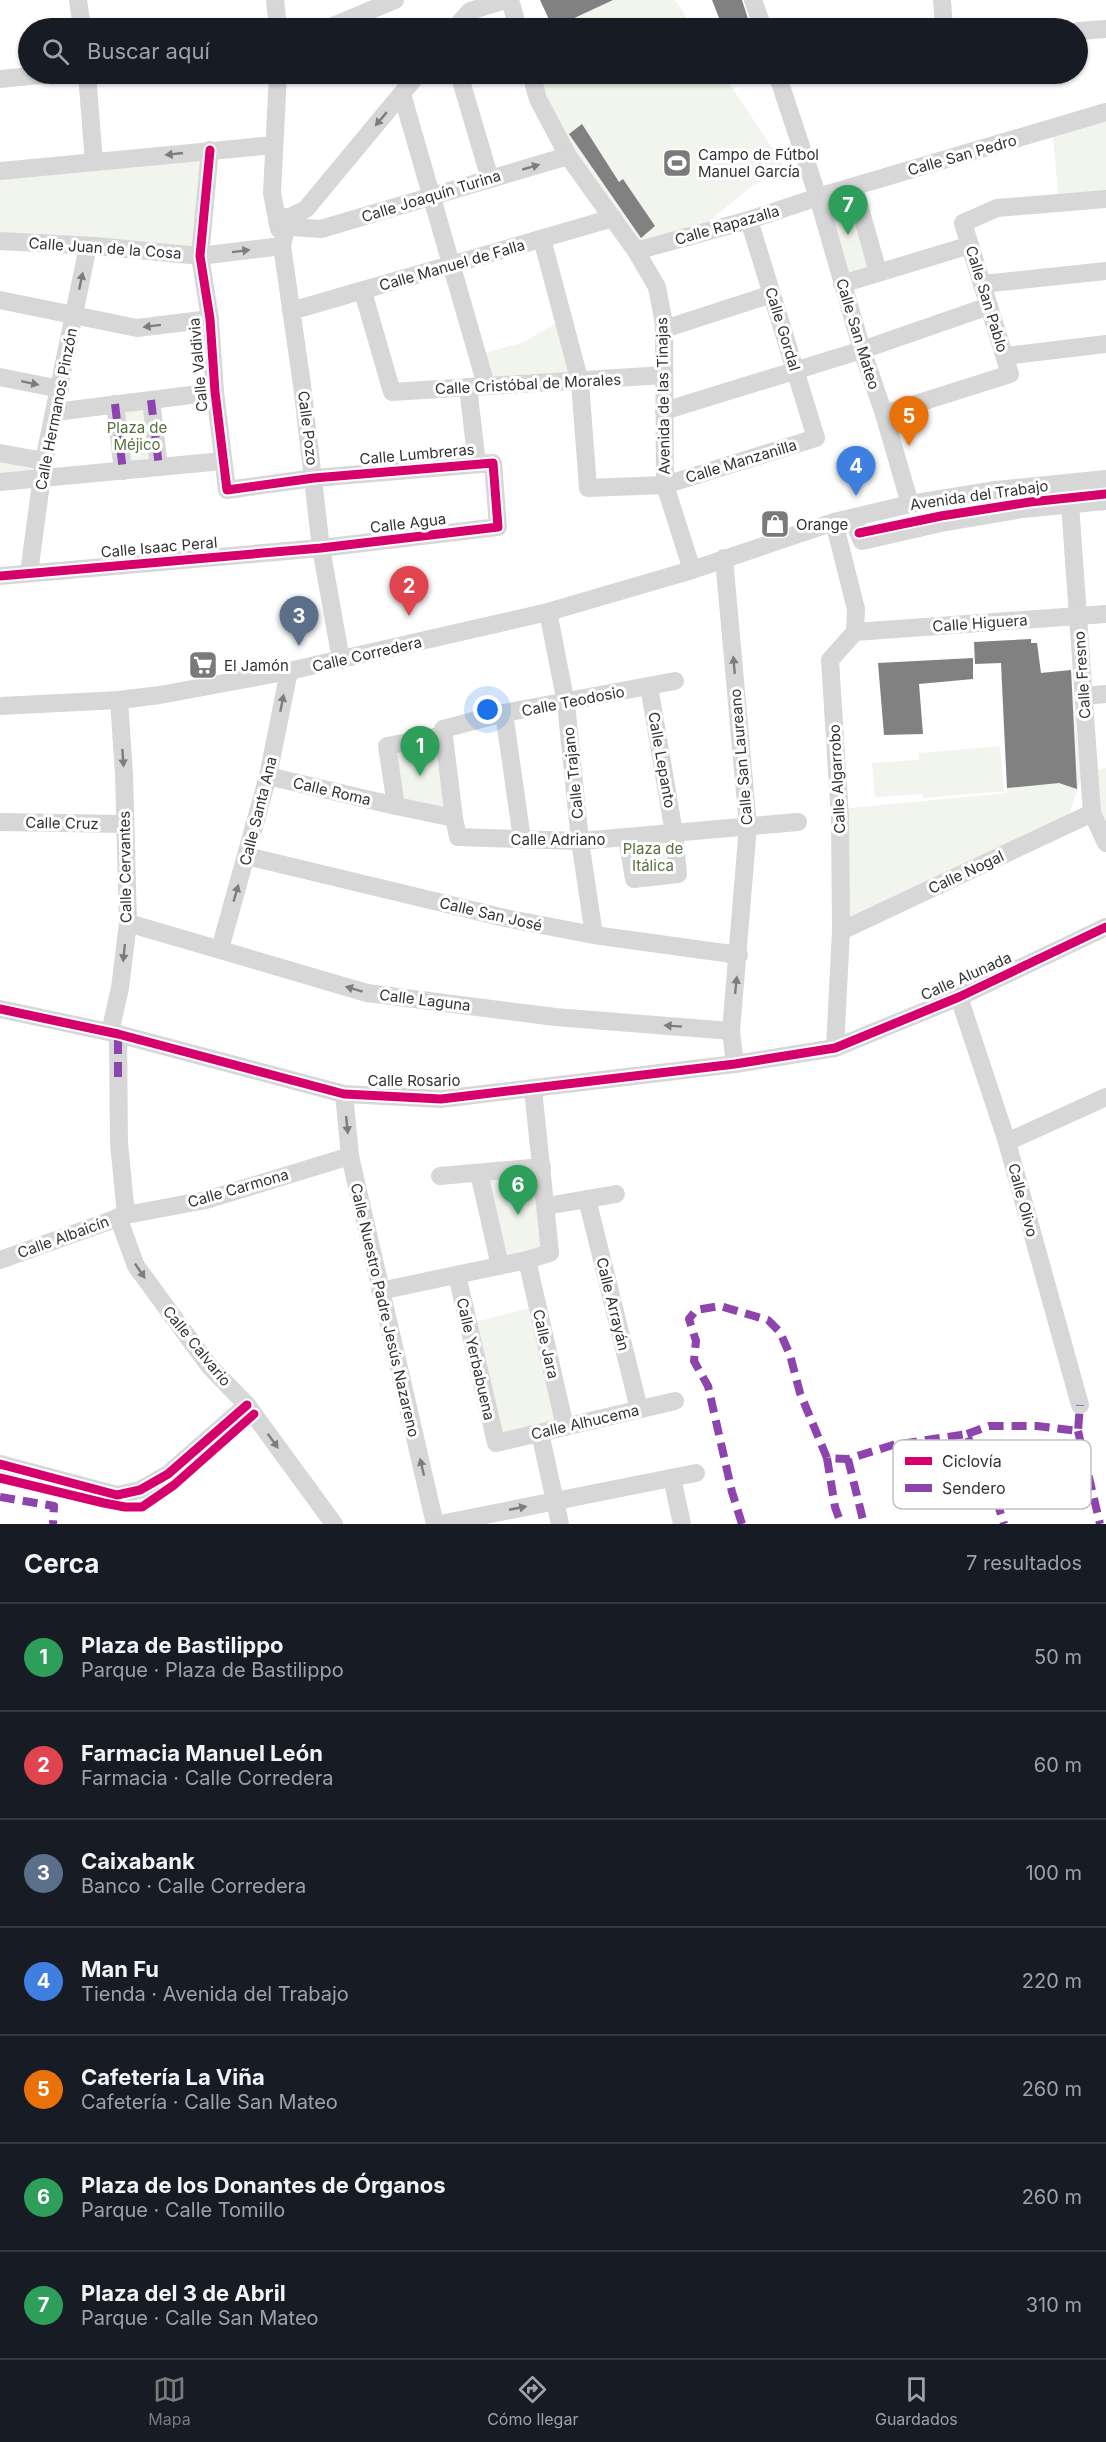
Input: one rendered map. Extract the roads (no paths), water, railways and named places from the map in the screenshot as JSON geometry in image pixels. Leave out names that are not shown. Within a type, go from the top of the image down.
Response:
[{"type":"street","points":[[78,0],[81,18]]},
{"type":"street","points":[[275,0],[277,18]]},
{"type":"street","points":[[352,18],[395,0]]},
{"type":"street","points":[[464,18],[470,11],[506,0]]},
{"type":"street","points":[[510,0],[515,18]]},
{"type":"street","points":[[753,0],[759,18]]},
{"type":"street","points":[[942,0],[943,18]]},
{"type":"street","points":[[1088,30],[1106,28]]},
{"type":"street","points":[[0,79],[18,77]]},
{"type":"street","points":[[88,84],[94,162]]},
{"type":"street","name":"Calle Pozo","points":[[277,84],[272,193],[285,227],[291,311],[314,478],[321,548],[341,660]]},
{"type":"street","points":[[285,227],[306,209],[410,84]]},
{"type":"street","points":[[462,84],[490,179]]},
{"type":"street","name":"Avenida de las Tinajas","points":[[534,84],[538,99],[568,156],[636,251],[657,286],[664,329],[665,485],[692,570]]},
{"type":"street","name":"Calle San Mateo","points":[[780,84],[818,197],[842,284],[910,504]]},
{"type":"street","points":[[402,94],[486,385]]},
{"type":"street","name":"Calle San Pedro","points":[[818,197],[1106,112]]},
{"type":"street","points":[[0,171],[274,145]]},
{"type":"street","name":"Calle Valdivia","points":[[210,150],[200,256],[210,319],[215,392],[227,490],[314,478]]},
{"type":"street","name":"Calle Joaquín Turina","points":[[285,227],[321,229],[568,156]]},
{"type":"street","points":[[854,187],[878,272]]},
{"type":"street","name":"Calle Rapazalla","points":[[636,251],[749,220],[818,197]]},
{"type":"street","name":"Calle San Pablo","points":[[884,414],[1010,374],[963,223],[997,208],[1106,200]]},
{"type":"street","name":"Calle Manuel de Falla","points":[[291,311],[613,218]]},
{"type":"street","name":"Calle Gordal","points":[[749,220],[816,438]]},
{"type":"street","name":"Calle Juan de la Cosa","points":[[0,240],[200,256],[285,227]]},
{"type":"street","points":[[542,239],[580,382]]},
{"type":"street","points":[[842,284],[970,245]]},
{"type":"street","name":"Calle Hermanos Pinzón","points":[[29,573],[43,470],[88,246]]},
{"type":"street","points":[[982,284],[1106,271]]},
{"type":"street","name":"Calle Cristóbal de Morales","points":[[363,292],[392,392],[664,375]]},
{"type":"street","points":[[664,329],[772,294]]},
{"type":"street","points":[[0,300],[137,328],[210,319]]},
{"type":"street","points":[[664,411],[862,350],[989,306]]},
{"type":"street","points":[[1005,356],[1106,344]]},
{"type":"street","points":[[0,377],[60,389]]},
{"type":"street","name":"Calle Manzanilla","points":[[580,382],[588,488],[665,485],[816,438]]},
{"type":"street","points":[[468,387],[477,464]]},
{"type":"street","points":[[55,412],[215,392]]},
{"type":"street","points":[[151,400],[159,467]]},
{"type":"street","points":[[115,404],[123,471]]},
{"type":"street","points":[[0,453],[43,470]]},
{"type":"street","points":[[0,482],[43,470],[123,471],[223,461]]},
{"type":"street","name":"Calle Lumbreras","points":[[314,478],[493,463],[498,527]]},
{"type":"street","name":"Avenida del Trabajo","points":[[692,570],[834,522],[910,504],[996,490],[1106,478]]},
{"type":"street","name":"Avenida del Trabajo","points":[[852,518],[862,541],[953,521],[1023,509],[1106,501]]},
{"type":"street","name":"Calle Fresno","points":[[1070,504],[1084,696],[1098,769],[1092,813],[1106,843]]},
{"type":"street","points":[[834,522],[856,609],[855,632]]},
{"type":"street","name":"Calle Agua","points":[[321,548],[498,527]]},
{"type":"street","name":"Calle Isaac Peral","points":[[0,576],[321,548]]},
{"type":"street","name":"Calle San Laureano","points":[[724,558],[748,826],[731,1031],[735,1064]]},
{"type":"street","name":"Calle Corredera","points":[[0,706],[119,700],[160,695],[289,671],[548,612],[692,570]]},
{"type":"street","name":"Calle Trajano","points":[[548,612],[566,703],[580,841],[594,935]]},
{"type":"street","name":"Calle Higuera","points":[[855,632],[1106,614]]},
{"type":"street","name":"Calle Algarrobo","points":[[835,1048],[841,931],[840,809],[830,660],[855,632]]},
{"type":"street","name":"Calle Santa Ana","points":[[220,949],[268,776],[289,671]]},
{"type":"street","name":"Calle Teodosio","points":[[444,735],[443,729],[504,713],[675,681]]},
{"type":"street","name":"Calle Lepanto","points":[[649,686],[674,833]]},
{"type":"street","points":[[1084,696],[1106,694]]},
{"type":"street","name":"Calle Cervantes","points":[[118,1077],[114,1033],[128,923],[124,774],[119,700]]},
{"type":"street","points":[[504,713],[522,839]]},
{"type":"street","points":[[396,806],[387,746],[444,735],[454,818]]},
{"type":"street","name":"Calle Roma","points":[[268,776],[454,818]]},
{"type":"street","name":"Calle Nogal","points":[[841,931],[1092,813]]},
{"type":"street","name":"Calle Adriano","points":[[454,818],[458,837],[580,841],[798,822]]},
{"type":"street","name":"Calle Cruz","points":[[0,822],[124,824]]},
{"type":"street","points":[[627,837],[634,879],[678,874],[674,833]]},
{"type":"street","name":"Calle San José","points":[[247,856],[505,918],[594,935],[739,955]]},
{"type":"street","name":"Calle Laguna","points":[[128,923],[367,993],[555,1017],[731,1031]]},
{"type":"street","name":"Calle Alunada","points":[[835,1048],[959,998],[1106,927]]},
{"type":"street","name":"Calle Olivo","points":[[959,998],[1007,1142],[1080,1405]]},
{"type":"street","name":"Calle Rosario","points":[[0,1008],[114,1033],[344,1094],[441,1099],[735,1064],[835,1048]]},
{"type":"street","name":"Calle Calvario","points":[[118,1077],[122,1216],[136,1266],[210,1367],[247,1405],[334,1524]]},
{"type":"street","points":[[380,1291],[527,1260],[550,1253],[547,1206],[533,1089]]},
{"type":"street","name":"Calle Nuestro Padre Jesús Nazareno","points":[[344,1094],[350,1156],[435,1524]]},
{"type":"street","points":[[1007,1142],[1106,1097]]},
{"type":"street","name":"Calle Carmona","points":[[122,1216],[206,1200],[350,1156]]},
{"type":"street","points":[[440,1176],[542,1167]]},
{"type":"street","points":[[479,1173],[500,1266]]},
{"type":"street","points":[[547,1206],[616,1194]]},
{"type":"street","name":"Calle Arrayán","points":[[586,1199],[639,1409]]},
{"type":"street","name":"Calle Albaicín","points":[[0,1260],[122,1216]]},
{"type":"street","name":"Calle Jara","points":[[527,1260],[565,1427]]},
{"type":"street","name":"Calle Yerbabuena","points":[[457,1275],[495,1443]]},
{"type":"street","name":"Calle Alhucema","points":[[495,1443],[675,1401]]},
{"type":"street","points":[[0,1464],[117,1495],[140,1490],[168,1474],[247,1405]]},
{"type":"street","points":[[540,1433],[560,1524]]},
{"type":"street","points":[[440,1524],[696,1473]]},
{"type":"street","points":[[672,1478],[682,1524]]},
{"type":"place","name":"Campo de Fútbol Manuel García","points":[[677,163]]},
{"type":"place","name":"Plaza del 3 de Abril","points":[[848,235]]},
{"type":"place","name":"Cafetería La Viña","points":[[909,446]]},
{"type":"place","name":"Man Fu","points":[[856,496]]},
{"type":"place","name":"Orange","points":[[775,524]]},
{"type":"place","name":"Farmacia Manuel León","points":[[409,616]]},
{"type":"place","name":"Caixabank","points":[[299,646]]},
{"type":"place","name":"El Jamón","points":[[203,665]]},
{"type":"place","name":"Plaza de Bastilippo","points":[[420,776]]},
{"type":"place","name":"Plaza de los Donantes de Órganos","points":[[518,1215]]},
{"type":"park label","name":"Plaza de Méjico","points":[[137,436]]},
{"type":"park label","name":"Plaza de Itálica","points":[[653,856]]}]
